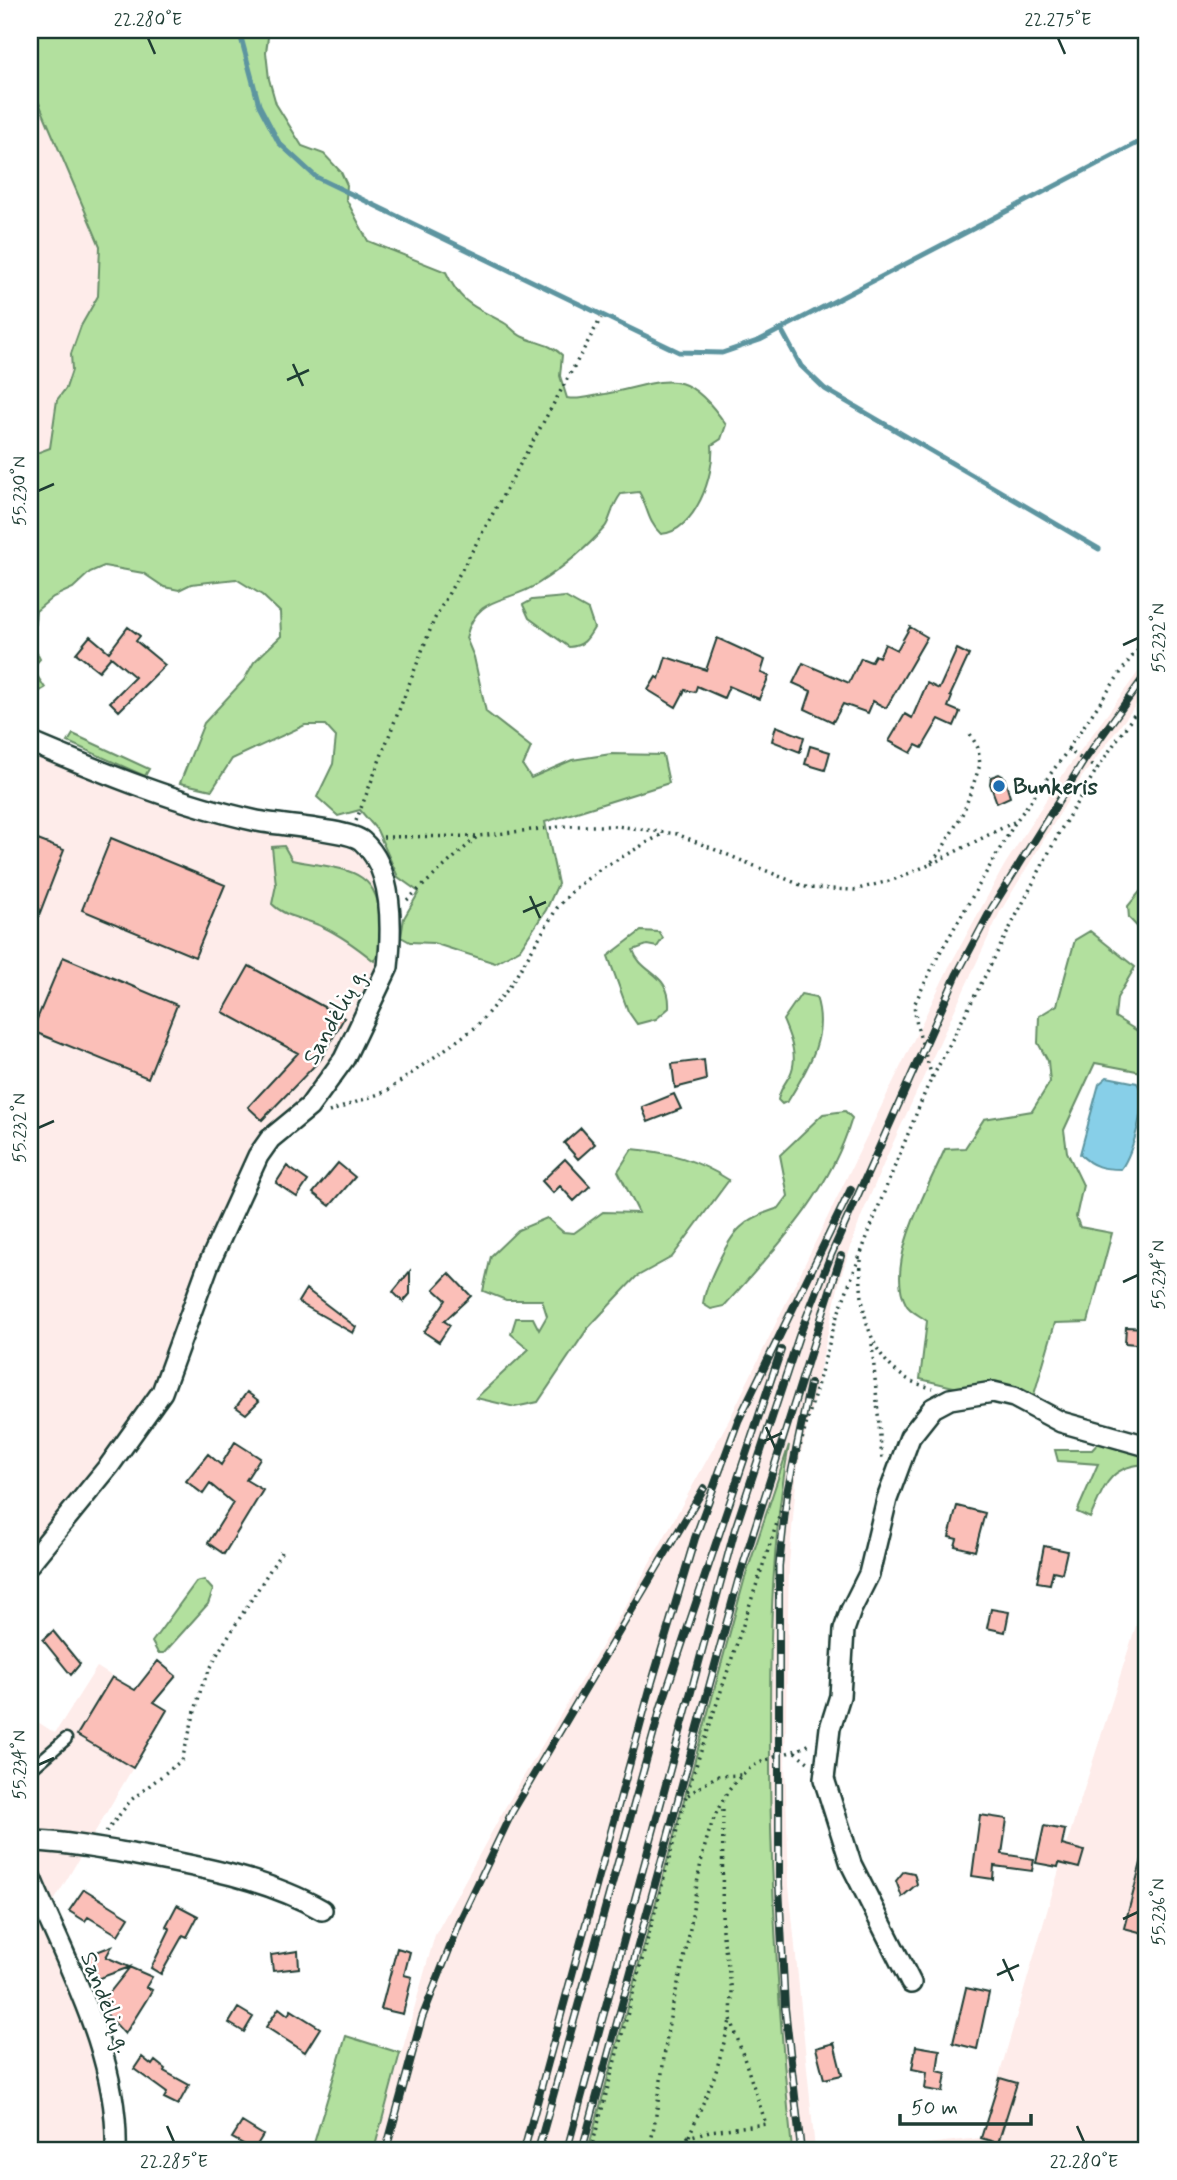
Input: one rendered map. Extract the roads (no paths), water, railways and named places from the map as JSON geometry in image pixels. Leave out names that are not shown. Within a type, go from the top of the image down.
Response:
[{"type":"street","name":"Sandėlių g.","points":[[30,742],[112,777],[235,816],[356,837],[374,855],[384,880],[389,920],[388,967],[344,1059],[309,1107],[270,1139],[258,1156],[208,1266],[162,1392],[109,1466],[30,1563]]},
{"type":"street","points":[[911,1983],[851,1864],[824,1779],[830,1728],[840,1696],[844,1630],[850,1610],[869,1574],[897,1469],[920,1421],[933,1408],[950,1399],[969,1394],[993,1392],[1014,1397],[1061,1422],[1147,1447]]},
{"type":"street","points":[[30,1841],[94,1848],[182,1863],[265,1886],[322,1910]]},
{"type":"street","name":"Sandėlių g.","points":[[30,1876],[101,2045],[117,2115],[116,2150]]},
{"type":"lane","points":[[30,1770],[66,1739]]},
{"type":"water","points":[[1107,1077],[1137,1083],[1140,1091],[1138,1126],[1121,1169],[1098,1166],[1080,1154],[1099,1084]]},
{"type":"waterway","points":[[239,30],[259,105],[279,143],[316,177],[679,352],[722,353],[760,340],[1147,138]]},
{"type":"waterway","points":[[781,329],[801,366],[825,389],[1099,549]]},
{"type":"railway","points":[[567,2150],[735,1529],[799,1336],[831,1255],[957,974],[992,908],[1085,759],[1147,673]]},
{"type":"railway","points":[[524,2150],[652,1682],[695,1538],[738,1421],[851,1189]]},
{"type":"railway","points":[[582,2150],[738,1581],[841,1256]]},
{"type":"railway","points":[[538,2150],[661,1707],[781,1350]]},
{"type":"railway","points":[[801,2150],[785,2008],[779,1885],[779,1566],[787,1493],[810,1384]]},
{"type":"railway","points":[[386,2150],[422,2018],[462,1917],[512,1812],[704,1488]]},
{"type":"place","name":"Bunkeris","points":[[999,786]]}]
